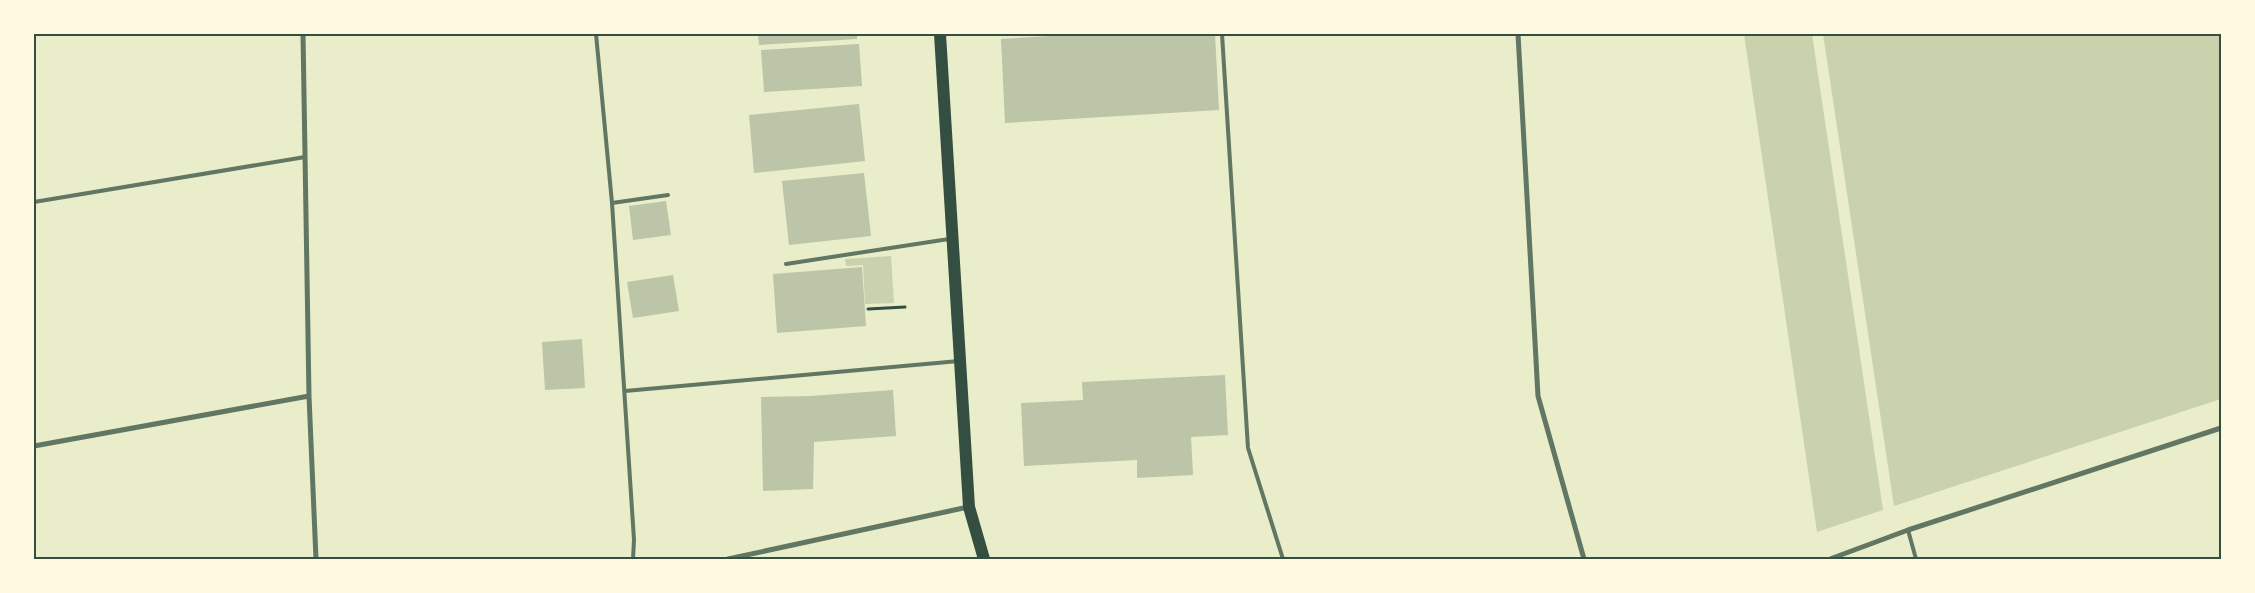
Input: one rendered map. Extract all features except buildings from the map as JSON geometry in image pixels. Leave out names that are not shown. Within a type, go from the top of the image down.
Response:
[{"type":"main road","points":[[940,34],[969,507],[984,559]]},
{"type":"street","points":[[303,34],[309,396],[316,559]]},
{"type":"street","points":[[1518,34],[1538,396],[1584,559]]},
{"type":"street","points":[[34,446],[309,396]]},
{"type":"street","points":[[1830,559],[1908,530],[2221,428]]},
{"type":"street","points":[[728,559],[969,507]]},
{"type":"lane","points":[[596,34],[612,203],[634,559]]},
{"type":"lane","points":[[1222,34],[1248,448],[1283,559]]},
{"type":"lane","points":[[34,202],[305,156]]},
{"type":"lane","points":[[612,203],[668,195]]},
{"type":"lane","points":[[786,264],[953,238]]},
{"type":"lane","points":[[625,391],[960,361]]},
{"type":"lane","points":[[1908,530],[1916,559]]},
{"type":"path","points":[[868,309],[905,307]]},
{"type":"green space","points":[[1744,34],[1812,34],[1883,510],[1817,532]]},
{"type":"green space","points":[[1823,34],[2221,34],[2221,399],[1894,506]]},
{"type":"green space","points":[[891,256],[894,303],[865,304],[863,265],[846,266],[845,259]]}]
